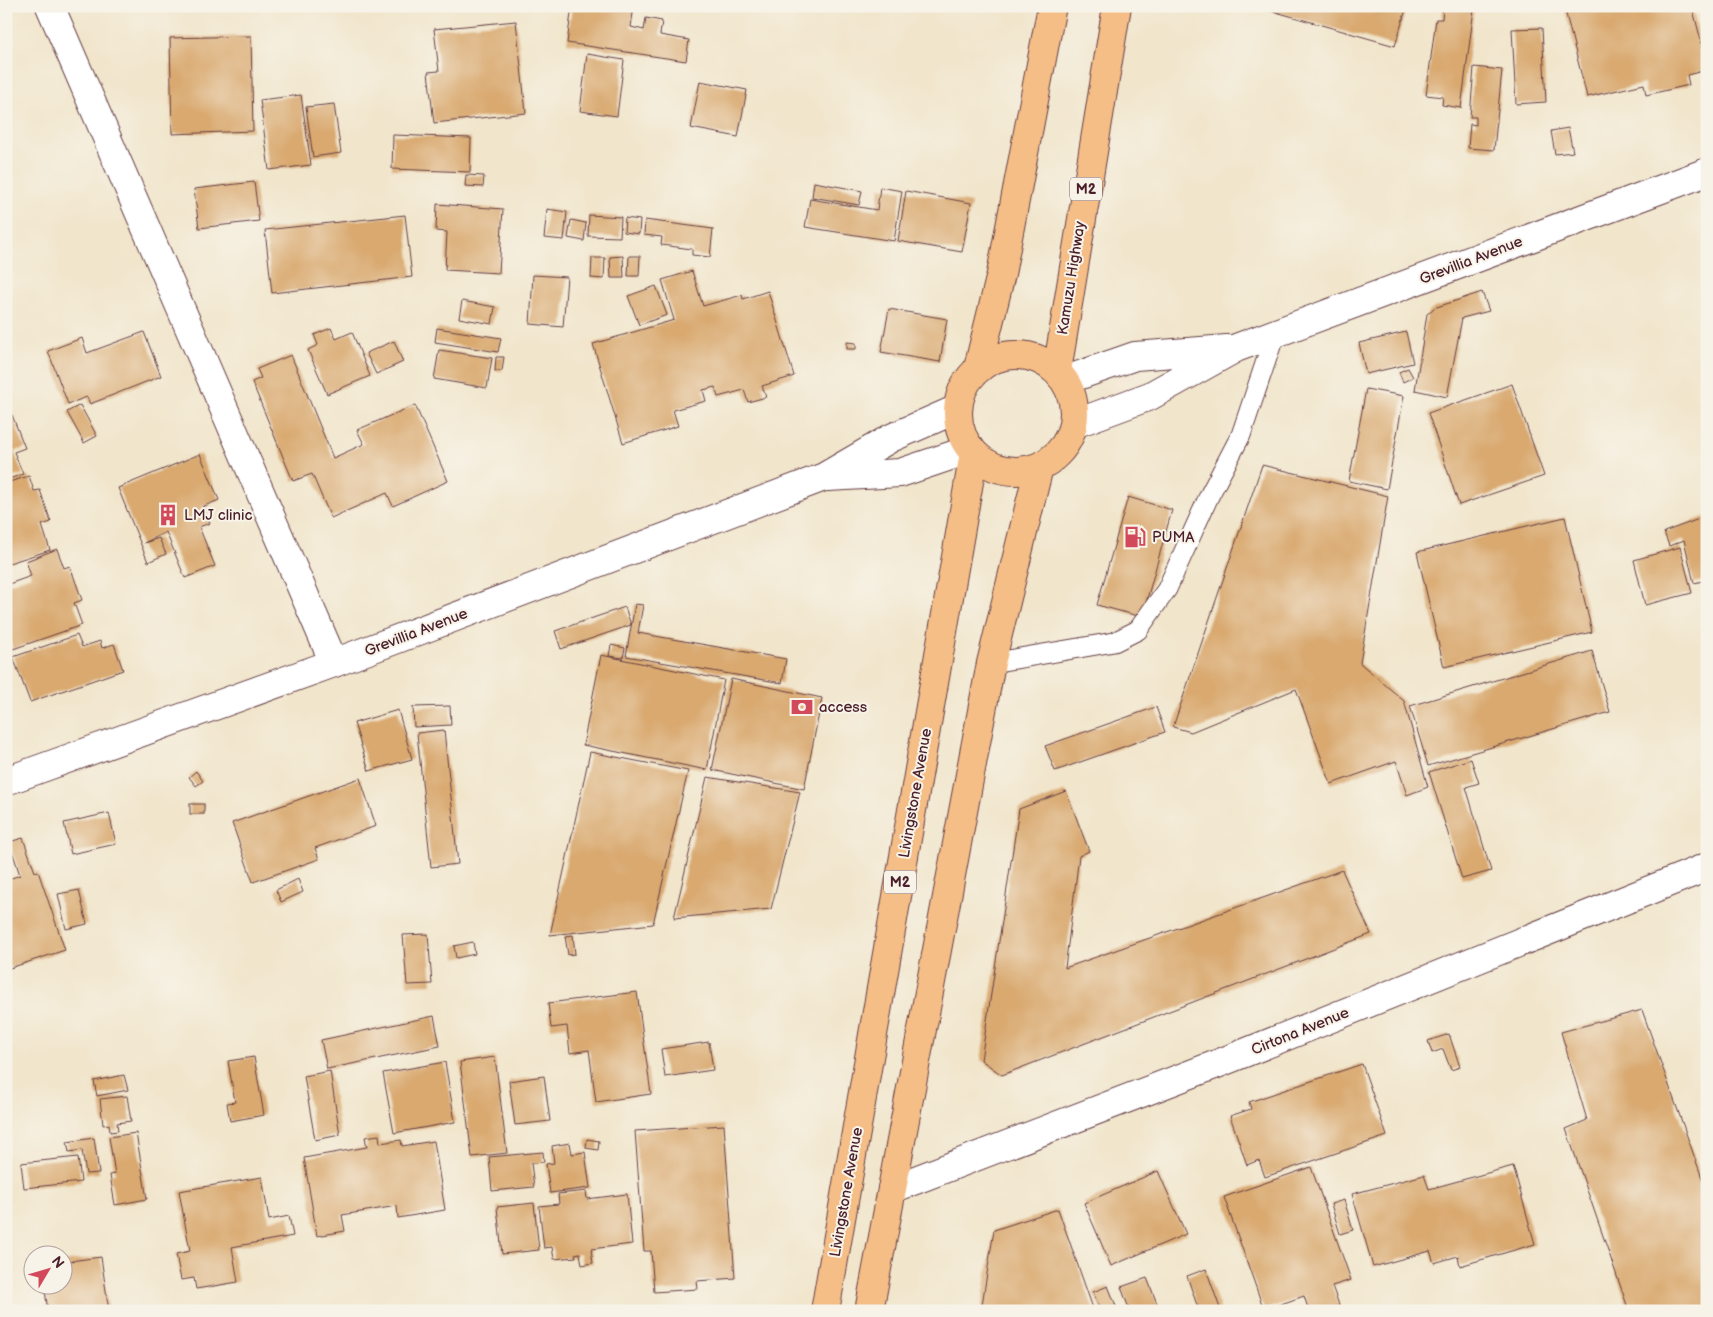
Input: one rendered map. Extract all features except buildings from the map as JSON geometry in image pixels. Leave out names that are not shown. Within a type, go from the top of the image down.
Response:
[{"type":"highway","points":[[978,368],[1001,274],[1052,6]]},
{"type":"highway","name":"Kamuzu Highway","points":[[1061,376],[1117,6]]},
{"type":"highway","points":[[870,1311],[991,663],[1038,468],[1018,471],[998,468],[972,451],[964,440],[957,410],[963,386],[978,368],[994,358],[1012,354],[1031,356],[1048,363],[1061,376]]},
{"type":"highway","name":"M2","points":[[1038,468],[1055,457],[1067,442],[1074,424],[1074,401],[1061,376]]},
{"type":"highway","name":"Livingstone Avenue","points":[[826,1311],[972,451]]},
{"type":"street","points":[[50,6],[334,663]]},
{"type":"street","name":"Grevillia Avenue","points":[[1074,424],[1150,396],[1236,348],[1707,172]]},
{"type":"street","name":"Grevillia Avenue","points":[[1061,376],[1135,356],[1236,348]]},
{"type":"street","points":[[824,477],[891,438],[957,410]]},
{"type":"street","points":[[824,477],[900,473],[972,451]]},
{"type":"street","name":"Grevillia Avenue","points":[[6,781],[334,663],[824,477]]},
{"type":"street","name":"Cirtona Avenue","points":[[892,1189],[1217,1064],[1707,866]]},
{"type":"lane","points":[[991,663],[1114,642],[1138,630],[1167,589],[1209,496],[1241,436],[1275,334]]},
{"type":"place","name":"LMJ clinic","points":[[168,515]]},
{"type":"place","name":"PUMA","points":[[1135,537]]},
{"type":"place","name":"access","points":[[802,707]]}]
